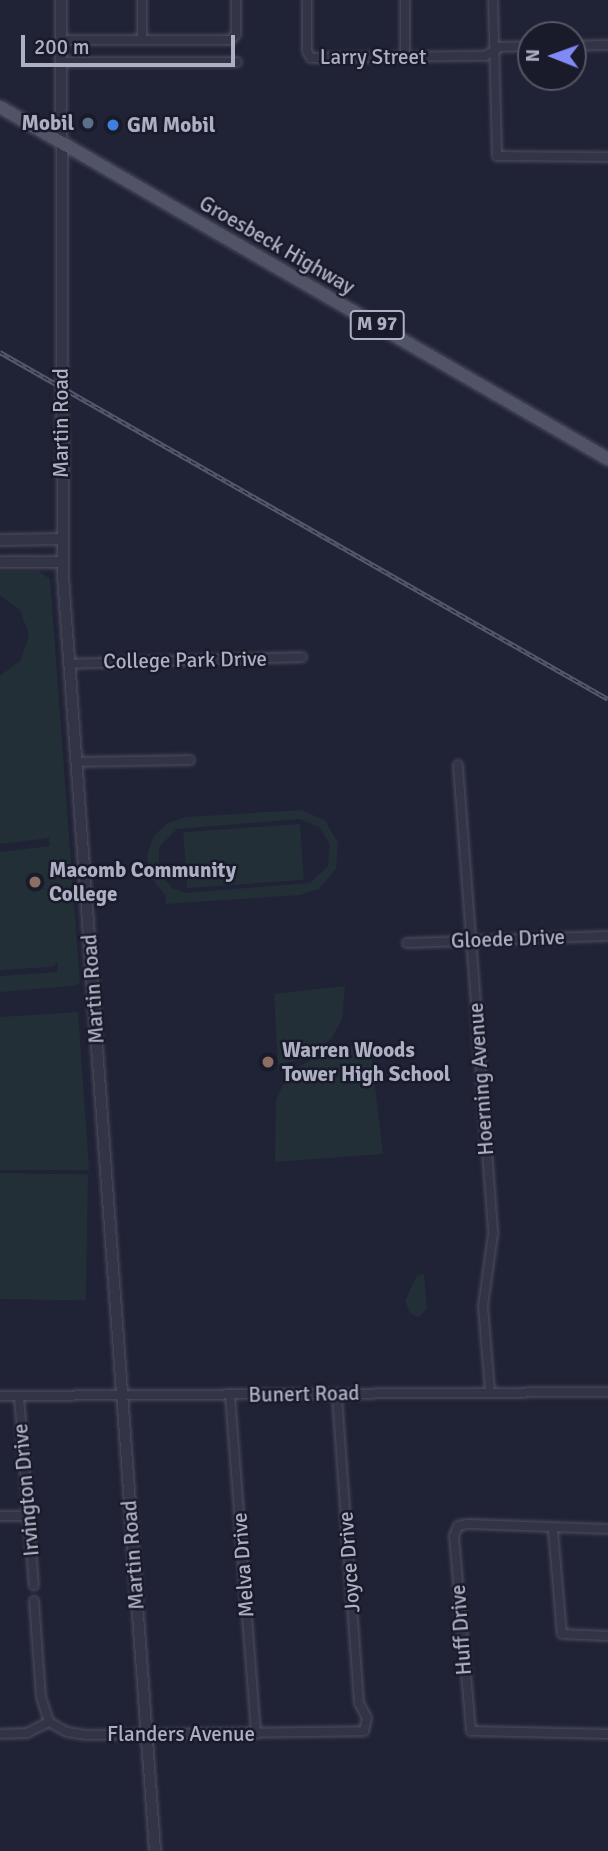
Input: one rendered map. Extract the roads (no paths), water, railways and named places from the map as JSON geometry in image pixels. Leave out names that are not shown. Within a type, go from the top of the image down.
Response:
[{"type":"main road","name":"Groesbeck Highway","points":[[0,107],[608,459]]},
{"type":"street","name":"Martin Road","points":[[61,0],[62,562],[155,1851]]},
{"type":"street","points":[[142,0],[142,40]]},
{"type":"street","points":[[62,40],[234,39],[236,0]]},
{"type":"street","name":"Larry Street","points":[[307,0],[306,51],[311,58],[485,56],[502,47],[517,46]]},
{"type":"street","points":[[405,0],[405,57]]},
{"type":"street","points":[[493,0],[497,156],[608,157]]},
{"type":"street","points":[[587,46],[608,45]]},
{"type":"street","points":[[62,62],[237,62]]},
{"type":"street","points":[[0,540],[62,539]]},
{"type":"street","points":[[0,562],[62,562]]},
{"type":"street","name":"College Park Drive","points":[[68,664],[302,657]]},
{"type":"street","points":[[76,762],[190,760]]},
{"type":"street","name":"Hoerning Avenue","points":[[458,765],[493,1234],[484,1307],[490,1392]]},
{"type":"street","name":"Gloede Drive","points":[[407,943],[608,936]]},
{"type":"street","name":"Bunert Road","points":[[0,1396],[608,1392]]},
{"type":"street","name":"Joyce Drive","points":[[337,1394],[359,1703],[366,1728]]},
{"type":"street","name":"Melva Drive","points":[[230,1395],[256,1734]]},
{"type":"street","name":"Irvington Drive","points":[[19,1396],[34,1585]]},
{"type":"street","points":[[0,1516],[28,1516]]},
{"type":"street","name":"Huff Drive","points":[[553,1530],[511,1523],[456,1528],[471,1731],[608,1734]]},
{"type":"street","points":[[608,1530],[553,1530],[560,1629],[569,1636],[608,1636]]},
{"type":"street","points":[[0,1734],[27,1732],[49,1722],[41,1697],[34,1601]]},
{"type":"street","name":"Flanders Avenue","points":[[49,1722],[74,1734],[351,1735],[366,1728]]},
{"type":"railway","points":[[0,352],[608,699]]},
{"type":"place","name":"Mobil","points":[[88,123]]},
{"type":"place","name":"GM Mobil","points":[[113,125]]},
{"type":"place","name":"Macomb Community College","points":[[35,882]]},
{"type":"place","name":"Warren Woods Tower High School","points":[[268,1062]]}]
